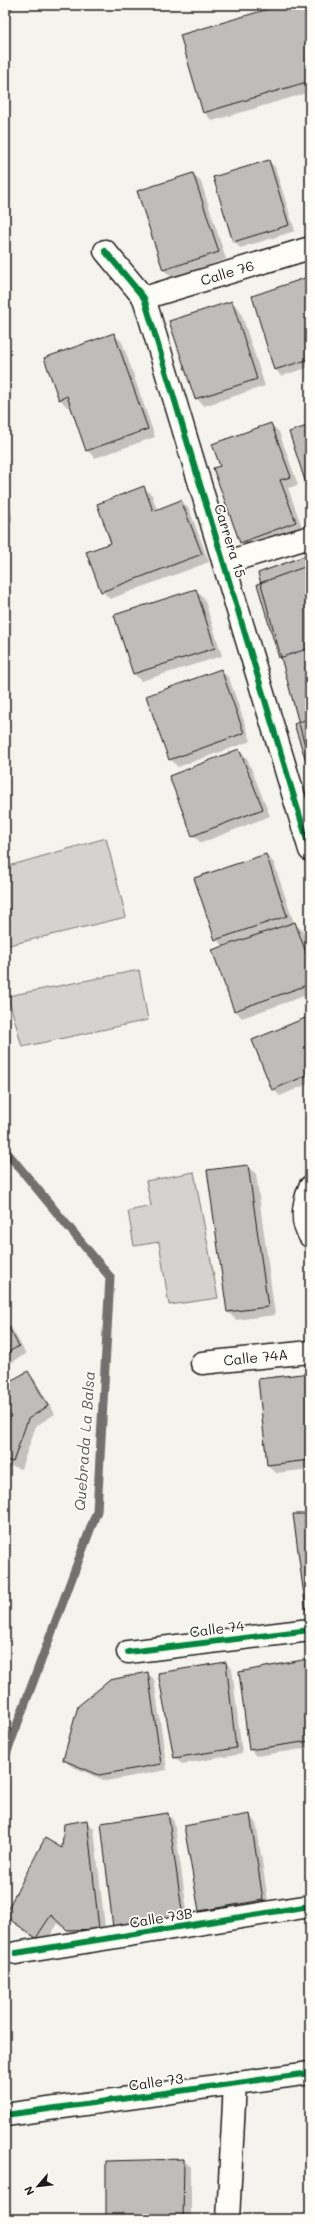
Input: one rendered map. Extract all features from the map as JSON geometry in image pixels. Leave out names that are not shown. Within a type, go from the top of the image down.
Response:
[{"type":"street","name":"Calle 76","points":[[144,298],[310,248]]},
{"type":"street","name":"Carrera 15","points":[[105,251],[144,298],[224,563],[304,808],[310,850]]},
{"type":"street","points":[[224,563],[310,537]]},
{"type":"street","points":[[310,1187],[305,1199],[304,1216],[310,1236]]},
{"type":"street","name":"Calle 74A","points":[[202,1363],[310,1352]]},
{"type":"street","name":"Calle 74","points":[[128,1652],[310,1630]]},
{"type":"street","name":"Calle 73B","points":[[16,1953],[310,1906]]},
{"type":"street","name":"Calle 73","points":[[5,2115],[310,2073]]},
{"type":"street","points":[[228,2219],[235,2083]]},
{"type":"shaded area","points":[[106,838],[126,917],[5,946],[5,867]]},
{"type":"shaded area","points":[[139,970],[148,1020],[22,1047],[8,996]]},
{"type":"shaded area","points":[[194,1172],[218,1298],[169,1305],[159,1242],[134,1246],[128,1211],[151,1206],[146,1181]]},
{"type":"building","points":[[282,5],[310,5],[310,81],[203,113],[180,35]]},
{"type":"building","points":[[269,160],[289,225],[233,242],[213,177]]},
{"type":"building","points":[[193,173],[219,252],[163,270],[137,191]]},
{"type":"building","points":[[305,278],[310,294],[310,359],[274,370],[252,296]]},
{"type":"building","points":[[232,301],[257,379],[195,399],[169,321]]},
{"type":"building","points":[[114,333],[148,429],[86,451],[67,396],[59,400],[44,358]]},
{"type":"building","points":[[271,423],[291,477],[280,480],[296,522],[240,543],[213,468],[220,466],[212,444]]},
{"type":"building","points":[[310,425],[310,496],[289,432]]},
{"type":"building","points":[[144,486],[153,511],[181,500],[202,554],[101,592],[86,552],[111,543],[97,504]]},
{"type":"building","points":[[310,554],[310,764],[258,573]]},
{"type":"building","points":[[310,565],[310,648],[279,658],[257,584]]},
{"type":"building","points":[[196,589],[215,648],[133,674],[114,615]]},
{"type":"building","points":[[221,669],[244,733],[169,760],[146,696]]},
{"type":"building","points":[[310,718],[310,766],[308,767],[294,724]]},
{"type":"building","points":[[239,749],[263,809],[192,836],[169,776]]},
{"type":"building","points":[[266,854],[287,916],[215,940],[194,878]]},
{"type":"building","points":[[295,922],[310,964],[310,984],[234,1011],[212,950]]},
{"type":"building","points":[[310,1016],[310,1074],[272,1090],[252,1040]]},
{"type":"building","points":[[248,1165],[268,1307],[227,1312],[207,1170]]},
{"type":"building","points":[[5,1321],[19,1346],[5,1354]]},
{"type":"building","points":[[28,1371],[48,1406],[28,1419],[13,1462],[5,1460],[5,1384]]},
{"type":"building","points":[[310,1373],[310,1460],[267,1465],[258,1379]]},
{"type":"building","points":[[293,1514],[310,1514],[310,1618],[307,1618]]},
{"type":"building","points":[[308,1659],[310,1675],[310,1741],[249,1750],[239,1672]]},
{"type":"building","points":[[226,1662],[236,1748],[174,1758],[158,1673]]},
{"type":"building","points":[[148,1672],[161,1764],[99,1775],[63,1760],[78,1706],[110,1680]]},
{"type":"building","points":[[168,1813],[183,1917],[113,1928],[101,1823]]},
{"type":"building","points":[[250,1814],[263,1900],[199,1911],[184,1826]]},
{"type":"building","points":[[87,1820],[99,1929],[67,1930],[51,1915],[36,1938],[5,1916],[5,1914],[45,1838],[62,1848],[64,1824]]},
{"type":"building","points":[[184,2159],[183,2219],[106,2219],[106,2161]]},
{"type":"waterway","name":"Quebrada La Balsa","points":[[5,14],[9,5]]},
{"type":"waterway","name":"Quebrada La Balsa","points":[[5,495],[7,519],[5,527]]},
{"type":"waterway","name":"Quebrada La Balsa","points":[[5,1150],[110,1277],[97,1511],[5,1757]]},
{"type":"cycle path","points":[[105,251],[144,298],[310,850]]},
{"type":"cycle path","points":[[128,1652],[310,1630]]},
{"type":"cycle path","points":[[16,1953],[310,1906]]},
{"type":"cycle path","points":[[5,2115],[310,2073]]}]
